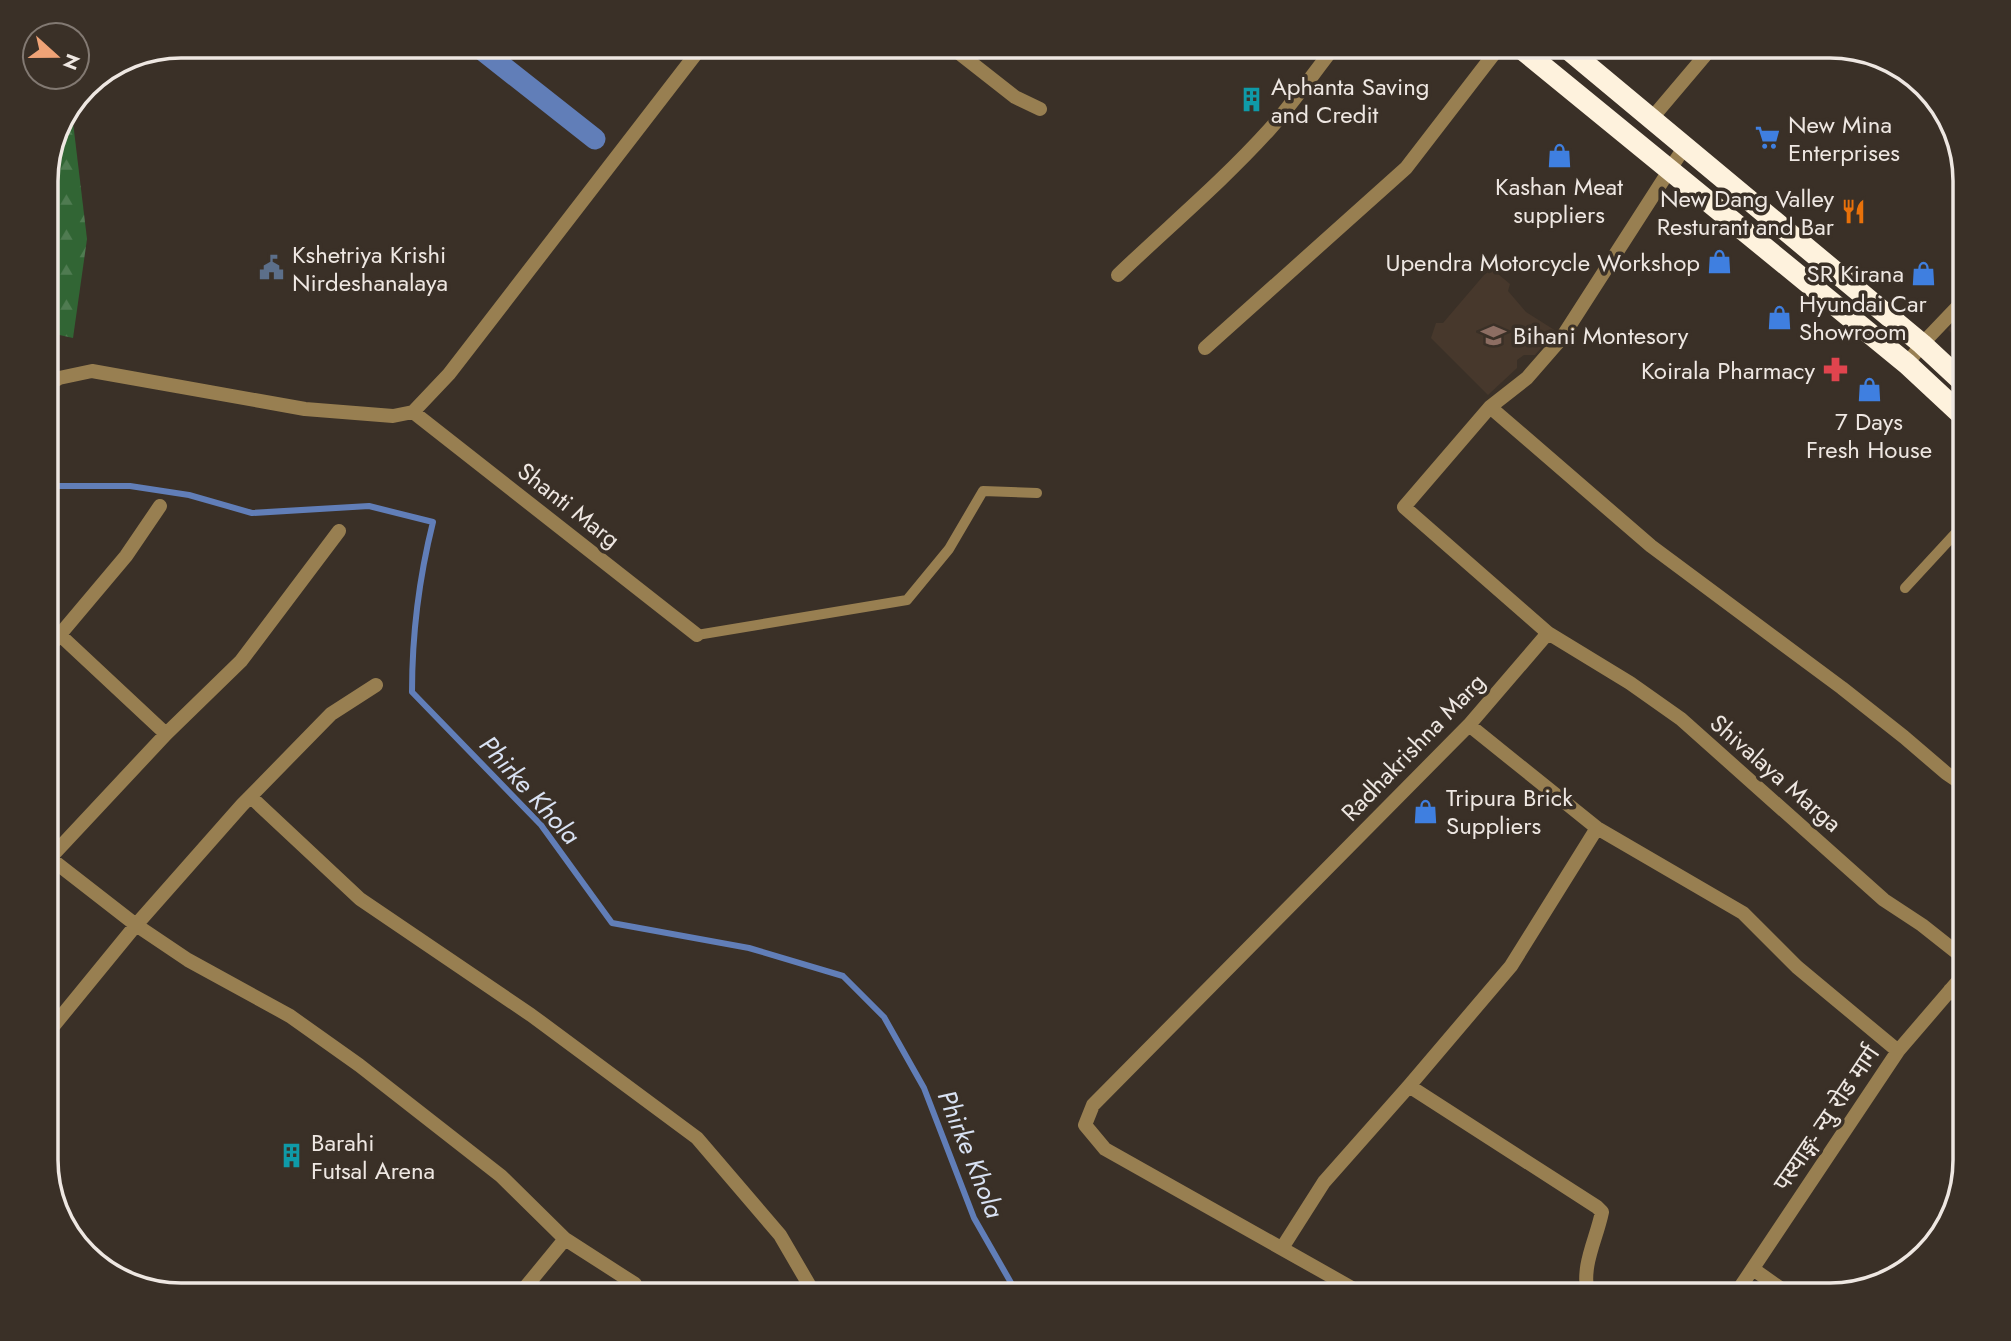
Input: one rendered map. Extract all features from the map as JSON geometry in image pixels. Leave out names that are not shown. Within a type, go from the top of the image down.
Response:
[{"type":"highway","points":[[1533,58],[1907,364],[1953,407]]},
{"type":"highway","points":[[1578,58],[1653,118],[1953,373]]},
{"type":"street","points":[[58,379],[92,371],[305,409],[376,416],[413,412],[449,373],[693,58]]},
{"type":"street","points":[[965,58],[1014,97],[1040,109]]},
{"type":"street","points":[[1118,275],[1208,193],[1270,129],[1326,58]]},
{"type":"street","points":[[1205,348],[1406,168],[1491,58]]},
{"type":"street","points":[[1653,118],[1703,58]]},
{"type":"street","points":[[1548,633],[1404,507],[1489,407],[1527,378],[1561,339],[1685,146]]},
{"type":"street","points":[[1907,364],[1953,312]]},
{"type":"street","points":[[1489,407],[1651,545],[1842,688],[1953,778]]},
{"type":"street","name":"Shanti Marg","points":[[413,412],[696,635]]},
{"type":"street","points":[[58,637],[126,556],[160,506]]},
{"type":"street","points":[[58,847],[166,734],[242,661],[339,531]]},
{"type":"street","name":"Radhakrishna Marg","points":[[1343,1283],[1105,1149],[1085,1125],[1093,1105],[1469,725],[1548,633]]},
{"type":"street","name":"Shivalaya Marga","points":[[1548,633],[1630,683],[1681,719],[1884,900],[1953,950]]},
{"type":"street","points":[[60,635],[166,734]]},
{"type":"street","points":[[58,1020],[136,925],[251,797],[331,715],[376,685]]},
{"type":"street","points":[[1469,725],[1597,828],[1743,913],[1797,967],[1898,1051]]},
{"type":"street","points":[[251,797],[360,899],[531,1015],[697,1138],[780,1235],[807,1283]]},
{"type":"street","points":[[1282,1248],[1324,1182],[1511,966],[1597,828]]},
{"type":"street","points":[[58,865],[136,925],[195,964],[290,1016],[359,1065],[501,1176],[565,1239],[633,1283]]},
{"type":"street","name":"पस्याङ्ग- न्यु रोड मार्ग","points":[[1744,1283],[1898,1051],[1953,987]]},
{"type":"street","points":[[1409,1086],[1602,1212],[1586,1264],[1585,1283]]},
{"type":"street","points":[[529,1283],[565,1239]]},
{"type":"street","points":[[1753,1269],[1772,1283]]},
{"type":"lane","points":[[696,635],[907,600],[948,550],[983,491],[1037,493]]},
{"type":"lane","points":[[1905,588],[1953,536]]},
{"type":"shaded area","name":"Bihani Montesory","points":[[1492,269],[1510,284],[1508,291],[1526,312],[1556,331],[1535,355],[1524,355],[1517,360],[1517,368],[1488,395],[1431,338],[1436,323],[1443,323]]},
{"type":"green space","points":[[73,122],[87,239],[73,338],[58,335],[58,172],[62,149]]},
{"type":"waterway","points":[[492,58],[595,139]]},
{"type":"waterway","name":"Phirke Khola","points":[[58,486],[130,486],[189,495],[252,513],[369,506],[433,522],[417,606],[412,692],[541,825],[612,923],[749,948],[843,976],[884,1017],[924,1088],[974,1218],[1011,1283]]},
{"type":"place","name":"Aphanta Saving and Credit","points":[[1251,100]]},
{"type":"place","name":"New Mina Enterprises","points":[[1768,138]]},
{"type":"place","name":"Kashan Meat suppliers","points":[[1559,155]]},
{"type":"place","name":"New Dang Valley Resturant and Bar","points":[[1854,212]]},
{"type":"place","name":"Upendra Motorcycle Workshop","points":[[1720,262]]},
{"type":"place","name":"Kshetriya Krishi Nirdeshanalaya","points":[[272,268]]},
{"type":"place","name":"SR Kirana","points":[[1924,273]]},
{"type":"place","name":"Hyundai Car Showroom","points":[[1779,317]]},
{"type":"place","name":"Bihani Montesory","points":[[1493,335]]},
{"type":"place","name":"Koirala Pharmacy","points":[[1835,370]]},
{"type":"place","name":"7 Days Fresh House","points":[[1869,390]]},
{"type":"place","name":"Tripura Brick Suppliers","points":[[1426,811]]},
{"type":"place","name":"Barahi Futsal Arena","points":[[291,1156]]}]
